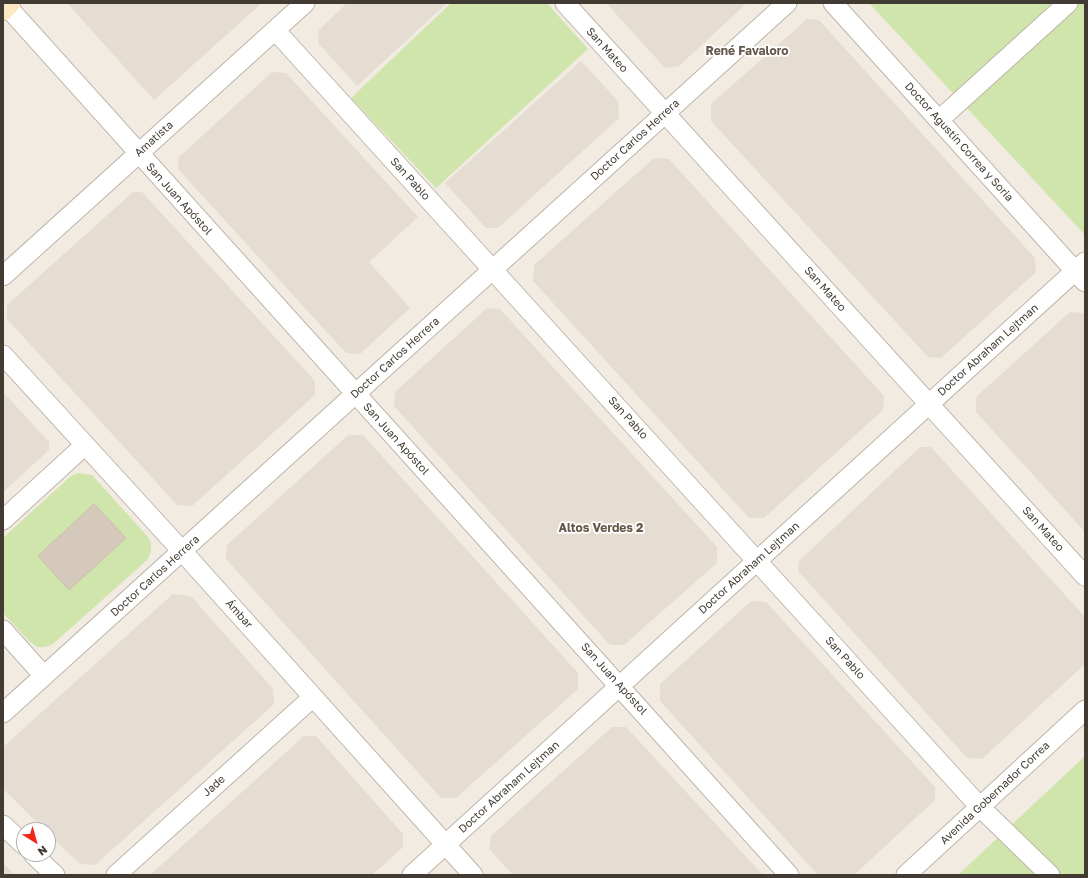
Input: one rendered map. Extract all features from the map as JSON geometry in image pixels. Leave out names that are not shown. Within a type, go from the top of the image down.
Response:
[{"type":"street","name":"Amatista","points":[[3,276],[305,3]]},
{"type":"street","name":"San Mateo","points":[[566,3],[1085,576]]},
{"type":"street","name":"Doctor Carlos Herrera","points":[[3,713],[787,3]]},
{"type":"street","name":"Doctor Agustín Correa y Soria","points":[[833,3],[939,120],[1082,271]]},
{"type":"street","points":[[939,120],[1068,3]]},
{"type":"street","name":"San Juan Apóstol","points":[[6,5],[789,875]]},
{"type":"street","name":"San Pablo","points":[[275,30],[980,806],[1050,875]]},
{"type":"street","name":"Doctor Abraham Lejtman","points":[[412,875],[929,404],[1082,271]]},
{"type":"street","name":"Ámbar","points":[[3,355],[182,551],[473,875]]},
{"type":"street","points":[[3,520],[85,445]]},
{"type":"street","points":[[3,630],[44,676]]},
{"type":"street","name":"Jade","points":[[116,875],[313,696]]},
{"type":"street","name":"Avenida Gobernador Correa","points":[[906,875],[1085,710]]},
{"type":"street","points":[[3,825],[16,837]]},
{"type":"street","points":[[41,862],[55,875]]},
{"type":"shaded area","points":[[67,3],[262,3],[154,100]]},
{"type":"shaded area","points":[[347,3],[447,3],[357,86],[318,43],[319,30]]},
{"type":"shaded area","points":[[606,3],[747,3],[679,66],[665,68]]},
{"type":"shaded area","points":[[807,19],[819,20],[1035,258],[1036,272],[941,358],[928,357],[711,121],[711,104]]},
{"type":"shaded area","points":[[581,61],[618,101],[619,118],[498,228],[486,228],[445,183]]},
{"type":"shaded area","points":[[272,72],[286,73],[418,217],[369,262],[410,308],[360,354],[346,353],[178,169],[179,157]]},
{"type":"shaded area","points":[[654,158],[669,159],[884,396],[883,410],[764,518],[749,518],[533,281],[534,265]]},
{"type":"shaded area","points":[[133,192],[142,192],[315,381],[315,395],[192,506],[177,505],[7,319],[7,305]]},
{"type":"shaded area","points":[[487,308],[500,309],[717,547],[717,563],[624,645],[610,645],[394,406],[395,392]]},
{"type":"shaded area","points":[[1070,312],[1085,313],[1085,532],[976,412],[976,397]]},
{"type":"shaded area","points":[[3,392],[49,442],[49,450],[3,492]]},
{"type":"shaded area","points":[[348,435],[363,435],[578,673],[578,689],[456,798],[441,798],[226,559],[227,545]]},
{"type":"shaded area","points":[[920,447],[931,447],[1085,617],[1085,664],[982,759],[967,758],[798,571],[799,561]]},
{"type":"shaded area","points":[[173,594],[191,596],[273,689],[274,704],[95,865],[80,864],[56,841],[56,822],[37,822],[3,789],[3,747]]},
{"type":"shaded area","points":[[751,601],[766,602],[935,787],[935,800],[854,875],[818,875],[660,701],[660,684]]},
{"type":"shaded area","points":[[612,727],[626,727],[763,875],[513,875],[489,849],[491,836]]},
{"type":"shaded area","points":[[304,736],[316,736],[403,834],[403,847],[372,875],[150,875]]},
{"type":"shaded area","points":[[3,863],[15,875],[3,875]]},
{"type":"green space","points":[[451,3],[547,3],[588,49],[436,188],[351,98]]},
{"type":"green space","points":[[869,3],[1085,3],[1085,235]]},
{"type":"green space","points":[[78,473],[92,475],[148,537],[151,543],[151,552],[147,560],[53,644],[45,647],[37,647],[29,641],[3,613],[3,538],[71,476]]},
{"type":"green space","points":[[1085,756],[1085,875],[958,875]]},
{"type":"building","points":[[94,504],[126,538],[69,590],[38,556]]},
{"type":"district","name":"René Favaloro","points":[[747,51]]},
{"type":"district","name":"Altos Verdes 2","points":[[601,528]]}]
